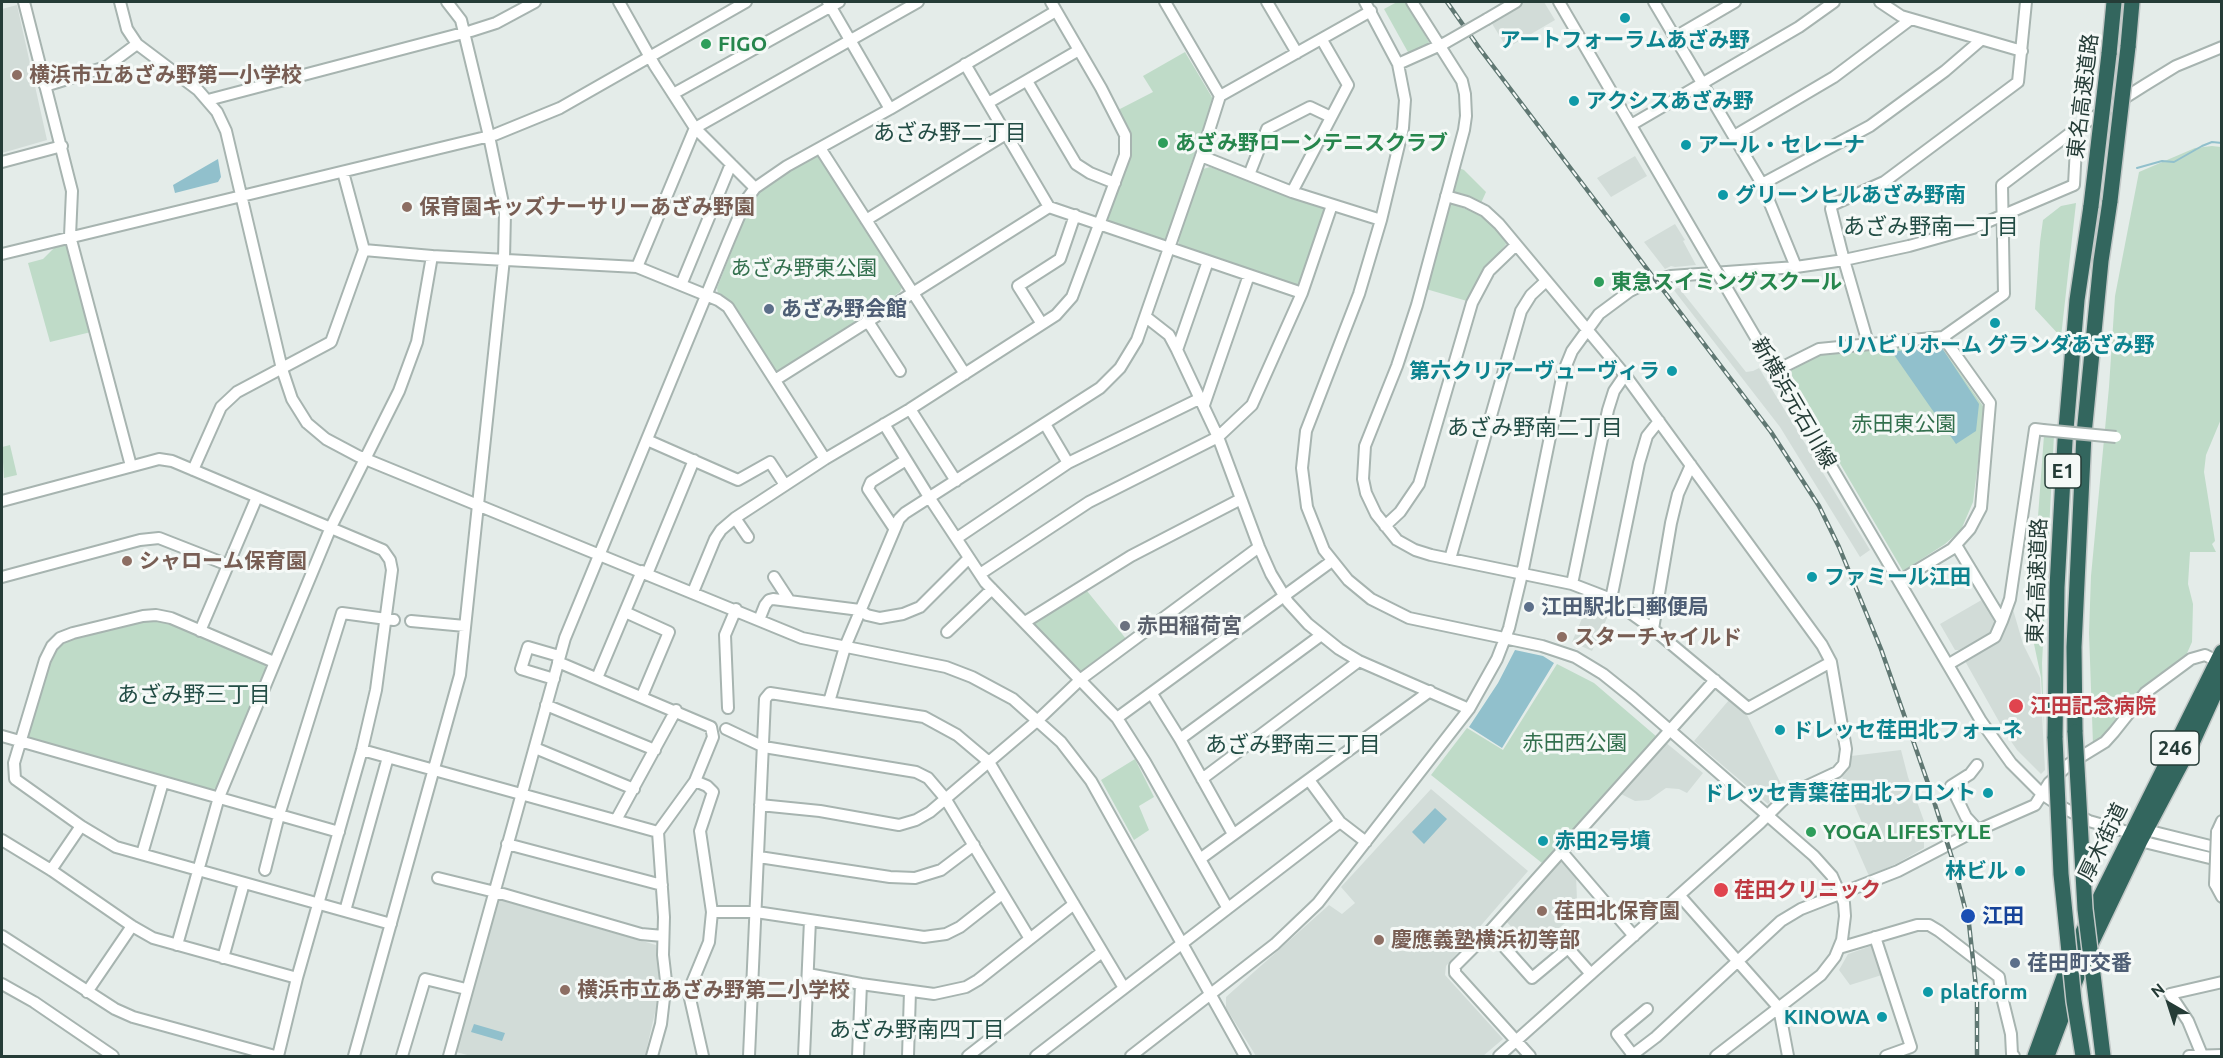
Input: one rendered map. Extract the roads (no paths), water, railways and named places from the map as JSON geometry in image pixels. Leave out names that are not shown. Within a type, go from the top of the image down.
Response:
[{"type":"highway","name":"東名高速道路","points":[[2083,1056],[2074,1001],[2061,874],[2055,738],[2056,587],[2077,300],[2091,206],[2114,2]]},
{"type":"highway","name":"東名高速道路","points":[[2103,1056],[2094,998],[2085,909],[2075,732],[2074,636],[2084,434],[2101,261],[2110,201],[2132,2]]},
{"type":"highway","name":"厚木街道","points":[[2047,1056],[2084,958],[2220,656]]},
{"type":"highway","name":"厚木街道","points":[[2035,1056],[2073,952],[2193,741],[2222,677]]},
{"type":"street","points":[[24,2],[72,190],[70,236],[131,466]]},
{"type":"street","points":[[120,2],[127,29],[137,44],[208,100],[217,112],[225,131],[282,369],[292,399],[307,423],[326,439],[365,459],[736,609],[802,638],[946,667],[972,677],[1013,699],[1061,742],[1091,781],[1241,1055]]},
{"type":"street","points":[[354,1056],[460,675],[504,259],[505,213],[489,136],[461,20],[447,2]]},
{"type":"street","points":[[208,100],[464,33],[496,23],[535,2]]},
{"type":"street","points":[[619,2],[695,129],[754,188]]},
{"type":"street","points":[[2,254],[489,136],[560,108],[746,2]]},
{"type":"street","points":[[638,267],[695,129],[918,2]]},
{"type":"street","points":[[1165,2],[1220,96]]},
{"type":"street","points":[[1267,2],[1297,53]]},
{"type":"street","points":[[1412,2],[1442,45],[1462,81],[1466,116],[1414,316],[1365,446],[1362,467],[1366,493],[1376,514],[1397,540],[1415,550],[1572,584],[1611,599],[1653,629],[1748,708],[1831,662]]},
{"type":"street","points":[[1398,64],[1442,45],[1487,19],[1500,6],[1516,2]]},
{"type":"street","name":"新横浜元石川線","points":[[1559,2],[1999,748],[2018,771],[2042,794],[2060,806],[2089,821],[2139,835]]},
{"type":"street","points":[[1654,2],[1762,184],[1796,267]]},
{"type":"street","points":[[1675,37],[1735,2]]},
{"type":"street","points":[[1631,125],[1799,27],[1834,2]]},
{"type":"street","points":[[1881,2],[1901,16],[2022,51]]},
{"type":"street","points":[[1868,343],[1844,260],[1831,209],[1832,205],[1884,182],[2018,82],[2026,2]]},
{"type":"street","points":[[673,94],[832,3],[850,40],[890,109]]},
{"type":"street","points":[[451,1056],[466,989],[495,893],[558,659],[570,624],[742,210],[754,188],[787,166],[965,64],[1054,6],[1125,135],[1125,155],[1072,297],[1056,315],[735,518],[720,530],[693,592]]},
{"type":"street","points":[[829,702],[845,647],[894,528],[902,515],[1091,394],[1109,380],[1131,352],[1146,317],[1220,96],[1322,40],[1368,6],[1398,64],[1405,100],[1403,128],[1381,220],[1359,294],[1305,436],[1302,468],[1306,507],[1324,550],[1356,588],[1388,609],[1418,621],[1542,646],[1575,657],[1603,674],[1827,869],[1841,895],[1845,916],[1844,934],[1839,948],[1821,975],[1716,1056]]},
{"type":"street","points":[[1734,136],[1834,77],[1911,19]]},
{"type":"street","points":[[1292,192],[1348,85],[1322,40]]},
{"type":"street","points":[[1762,184],[1870,126],[1945,71],[1981,40]]},
{"type":"street","points":[[45,86],[106,67],[137,44]]},
{"type":"street","points":[[1775,371],[1819,349],[1943,337],[2004,294],[2002,185],[2078,128],[2176,66],[2222,47]]},
{"type":"street","points":[[988,103],[1079,50]]},
{"type":"street","points":[[965,64],[1049,207],[1302,293]]},
{"type":"street","points":[[1027,81],[1076,164],[1090,173],[1115,183]]},
{"type":"street","points":[[1249,175],[1267,129],[1310,107],[1331,117]]},
{"type":"street","points":[[1131,1056],[1298,923],[1318,903],[1469,709],[1487,680],[1505,639],[1522,574],[1563,373],[1572,351],[1599,314],[1617,300],[1644,285],[1684,274],[1796,267],[1844,260],[1909,246],[1973,228],[2074,185],[2078,128]]},
{"type":"street","points":[[866,220],[1006,134]]},
{"type":"street","points":[[2,162],[62,146]]},
{"type":"street","points":[[820,148],[965,374]]},
{"type":"street","points":[[1201,156],[1292,192],[1381,220]]},
{"type":"street","points":[[681,285],[731,164]]},
{"type":"street","points":[[194,470],[221,407],[237,392],[331,342],[364,250],[343,172]]},
{"type":"street","points":[[1446,196],[1467,202],[1485,211],[1499,224],[1625,375],[1822,645],[1831,662],[1846,749],[1844,764],[1837,772],[1792,793],[1680,896],[1499,1056]]},
{"type":"street","points":[[980,574],[1089,502],[1218,437],[1255,402],[1302,293],[1332,205]]},
{"type":"street","points":[[775,380],[1049,207]]},
{"type":"street","points":[[1042,324],[1018,286],[1060,259],[1075,215]]},
{"type":"street","points":[[1385,526],[1400,512],[1419,484],[1472,303],[1489,271],[1516,245]]},
{"type":"street","points":[[364,250],[638,267],[707,296],[728,307],[825,459]]},
{"type":"street","points":[[177,945],[219,797],[331,527],[399,392],[417,342],[432,256]]},
{"type":"street","points":[[1177,350],[1208,261]]},
{"type":"street","points":[[957,538],[1068,463],[1202,401],[1249,275]]},
{"type":"street","points":[[1450,559],[1521,311],[1531,296],[1546,281]]},
{"type":"street","points":[[1146,317],[1170,335],[1218,437],[1259,547],[1284,596],[1299,615],[1320,636],[1359,661],[1469,709]]},
{"type":"street","points":[[867,320],[900,371]]},
{"type":"street","points":[[1899,581],[1956,545],[1970,529],[1981,508],[1990,403],[1943,337]]},
{"type":"street","points":[[1572,584],[1608,410],[1614,391],[1625,375]]},
{"type":"street","points":[[910,409],[956,481]]},
{"type":"street","points":[[1611,599],[1639,462],[1647,436],[1659,421]]},
{"type":"street","points":[[884,424],[980,574],[1117,718],[1145,762],[1227,907]]},
{"type":"street","points":[[1045,424],[1068,463]]},
{"type":"street","points":[[1949,664],[1995,637],[2002,621],[2010,599],[2035,429],[2116,437]]},
{"type":"street","points":[[647,440],[738,480],[770,462],[785,485]]},
{"type":"street","points":[[2,501],[159,459],[172,460],[383,550],[390,560],[392,570],[390,619],[362,750],[277,1056],[133,1017],[87,992],[2,936]]},
{"type":"street","points":[[597,678],[694,460]]},
{"type":"street","points":[[894,528],[868,489],[871,482],[906,460]]},
{"type":"street","points":[[1653,629],[1671,523],[1678,494],[1691,465]]},
{"type":"street","points":[[200,631],[257,497]]},
{"type":"street","points":[[1025,622],[1131,556],[1241,499]]},
{"type":"street","points":[[735,518],[748,537]]},
{"type":"street","points":[[2,577],[140,540],[159,538],[228,566]]},
{"type":"street","points":[[1956,545],[2002,621]]},
{"type":"street","points":[[760,805],[820,810],[899,825],[916,820],[930,812],[989,762],[1081,679],[1259,547]]},
{"type":"street","points":[[759,620],[769,600],[789,600],[860,610],[867,615],[880,618],[903,614],[920,607],[969,558]]},
{"type":"street","points":[[1117,718],[1332,561]]},
{"type":"street","points":[[774,577],[789,600]]},
{"type":"street","points":[[947,632],[992,589]]},
{"type":"street","points":[[728,708],[725,635],[736,609]]},
{"type":"street","points":[[625,612],[669,632],[642,696]]},
{"type":"street","points":[[265,870],[279,814],[342,613],[390,619]]},
{"type":"street","points":[[274,662],[171,618],[143,616],[60,638],[52,646],[45,660],[14,764],[15,778],[81,826],[116,847],[391,924]]},
{"type":"street","points":[[411,621],[465,626]]},
{"type":"street","points":[[1180,739],[1320,636]]},
{"type":"street","points":[[554,679],[521,669],[528,647],[711,727],[713,737],[695,781],[658,832],[666,981],[661,1024],[652,1056]]},
{"type":"street","points":[[1647,1009],[1617,1034],[1632,1056],[1656,1037],[1781,921],[1801,909],[1898,871],[1978,830],[2035,806],[2049,783],[2069,764],[2105,742],[2145,693],[2181,665],[2199,656],[2220,656]]},
{"type":"street","points":[[1202,778],[1359,661]]},
{"type":"street","points":[[1530,1056],[1455,973],[1455,966],[1562,852],[1714,680]]},
{"type":"street","points":[[1200,859],[1430,691]]},
{"type":"street","points":[[749,1056],[765,699],[770,693],[924,717],[957,735],[989,762],[1124,988]]},
{"type":"street","points":[[1152,694],[1233,834]]},
{"type":"street","points":[[546,705],[655,750]]},
{"type":"street","points":[[616,820],[676,710]]},
{"type":"street","points":[[726,729],[764,747],[916,772],[928,778],[945,798],[975,845],[1030,939]]},
{"type":"street","points":[[2,736],[339,832]]},
{"type":"street","points":[[535,748],[634,789]]},
{"type":"street","points":[[362,750],[658,832]]},
{"type":"street","points":[[345,911],[388,757]]},
{"type":"street","points":[[1977,765],[1970,774],[1951,786],[1966,817],[1978,830]]},
{"type":"street","points":[[1309,780],[1340,822],[1366,843]]},
{"type":"street","points":[[695,781],[707,786],[713,792],[700,831],[712,912],[709,942],[689,994],[703,1056]]},
{"type":"street","points":[[142,855],[163,782]]},
{"type":"street","points":[[1036,1056],[1340,822]]},
{"type":"street","points":[[51,870],[81,826]]},
{"type":"street","points":[[2219,827],[2215,884],[2222,897]]},
{"type":"street","points":[[2139,835],[2222,849]]},
{"type":"street","points":[[2139,835],[2222,861]]},
{"type":"street","points":[[2,840],[153,938],[297,978]]},
{"type":"street","points":[[507,844],[662,885]]},
{"type":"street","points":[[759,857],[890,877],[915,878],[940,870],[975,845]]},
{"type":"street","points":[[1562,852],[1634,936]]},
{"type":"street","points":[[438,878],[503,894],[641,934],[663,936]]},
{"type":"street","points":[[223,958],[244,883]]},
{"type":"street","points":[[712,912],[756,912],[924,937],[946,934],[960,927],[1002,894]]},
{"type":"street","points":[[1680,896],[1779,1008],[1788,1056]]},
{"type":"street","points":[[808,974],[934,994],[966,987],[1074,904]]},
{"type":"street","points":[[804,1056],[810,920]]},
{"type":"street","points":[[1839,948],[1906,927],[1929,925],[1954,940],[1999,977],[2014,1056]]},
{"type":"street","points":[[87,992],[132,926]]},
{"type":"street","points":[[1490,931],[1532,978],[1568,948],[1591,974]]},
{"type":"street","points":[[1875,937],[1911,1047],[1886,1056]]},
{"type":"street","points":[[968,1056],[1102,952]]},
{"type":"street","points":[[402,1056],[425,979],[466,989]]},
{"type":"street","points":[[2202,1055],[2188,1022],[2170,994],[2222,982]]},
{"type":"street","points":[[858,1056],[861,984]]},
{"type":"street","points":[[2,997],[3,985],[34,1002],[113,1056]]},
{"type":"street","points":[[908,1056],[910,991]]},
{"type":"street","points":[[2189,1056],[2222,1055]]},
{"type":"water","points":[[218,159],[221,177],[218,182],[175,193],[173,185]]},
{"type":"water","points":[[1940,345],[1979,404],[1976,431],[1956,444],[1892,352]]},
{"type":"water","points":[[1515,650],[1543,656],[1554,663],[1502,748],[1469,727],[1498,683]]},
{"type":"water","points":[[1435,808],[1447,819],[1424,844],[1412,832]]},
{"type":"water","points":[[474,1024],[505,1033],[502,1041],[471,1032]]},
{"type":"waterway","points":[[2137,168],[2162,161],[2174,162],[2212,142],[2222,143]]},
{"type":"railway","points":[[1447,2],[1480,49],[1771,432],[1819,506],[1839,547],[1881,649],[1953,861],[1969,924],[1977,996],[1977,1056]]},
{"type":"place","name":"アートフォーラムあざみ野","points":[[1625,18]]},
{"type":"place","name":"FIGO","points":[[706,44]]},
{"type":"place","name":"横浜市立あざみ野第一小学校","points":[[17,75]]},
{"type":"place","name":"アクシスあざみ野","points":[[1574,101]]},
{"type":"place","name":"あざみ野ローンテニスクラブ","points":[[1163,143]]},
{"type":"place","name":"アール・セレーナ","points":[[1686,145]]},
{"type":"place","name":"グリーンヒルあざみ野南","points":[[1723,195]]},
{"type":"place","name":"保育園キッズナーサリーあざみ野園","points":[[407,207]]},
{"type":"place","name":"東急スイミングスクール","points":[[1599,282]]},
{"type":"place","name":"あざみ野会館","points":[[769,309]]},
{"type":"place","name":"リハビリホーム グランダあざみ野","points":[[1995,323]]},
{"type":"place","name":"第六クリアーヴューヴィラ","points":[[1672,371]]},
{"type":"place","name":"シャローム保育園","points":[[127,561]]},
{"type":"place","name":"ファミール江田","points":[[1812,577]]},
{"type":"place","name":"江田駅北口郵便局","points":[[1529,607]]},
{"type":"place","name":"赤田稲荷宮","points":[[1125,626]]},
{"type":"place","name":"スターチャイルド","points":[[1562,637]]},
{"type":"place","name":"江田記念病院","points":[[2016,706]]},
{"type":"place","name":"ドレッセ荏田北フォーネ","points":[[1780,730]]},
{"type":"place","name":"ドレッセ青葉荏田北フロント","points":[[1988,793]]},
{"type":"place","name":"YOGA LIFESTYLE","points":[[1811,832]]},
{"type":"place","name":"赤田2号墳","points":[[1543,841]]},
{"type":"place","name":"林ビル","points":[[2020,871]]},
{"type":"place","name":"荏田クリニック","points":[[1721,890]]},
{"type":"place","name":"荏田北保育園","points":[[1542,911]]},
{"type":"place","name":"江田","points":[[1968,916]]},
{"type":"place","name":"慶應義塾横浜初等部","points":[[1379,940]]},
{"type":"place","name":"荏田町交番","points":[[2015,963]]},
{"type":"place","name":"横浜市立あざみ野第二小学校","points":[[565,990]]},
{"type":"place","name":"platform","points":[[1928,992]]},
{"type":"place","name":"KINOWA","points":[[1882,1017]]},
{"type":"district","name":"あざみ野二丁目","points":[[950,133]]},
{"type":"district","name":"あざみ野南一丁目","points":[[1931,227]]},
{"type":"district","name":"あざみ野南二丁目","points":[[1535,428]]},
{"type":"district","name":"あざみ野三丁目","points":[[194,695]]},
{"type":"district","name":"あざみ野南三丁目","points":[[1293,745]]},
{"type":"district","name":"あざみ野南四丁目","points":[[917,1030]]},
{"type":"park label","name":"あざみ野東公園","points":[[804,268]]},
{"type":"park label","name":"赤田東公園","points":[[1904,424]]},
{"type":"park label","name":"赤田西公園","points":[[1575,743]]}]
